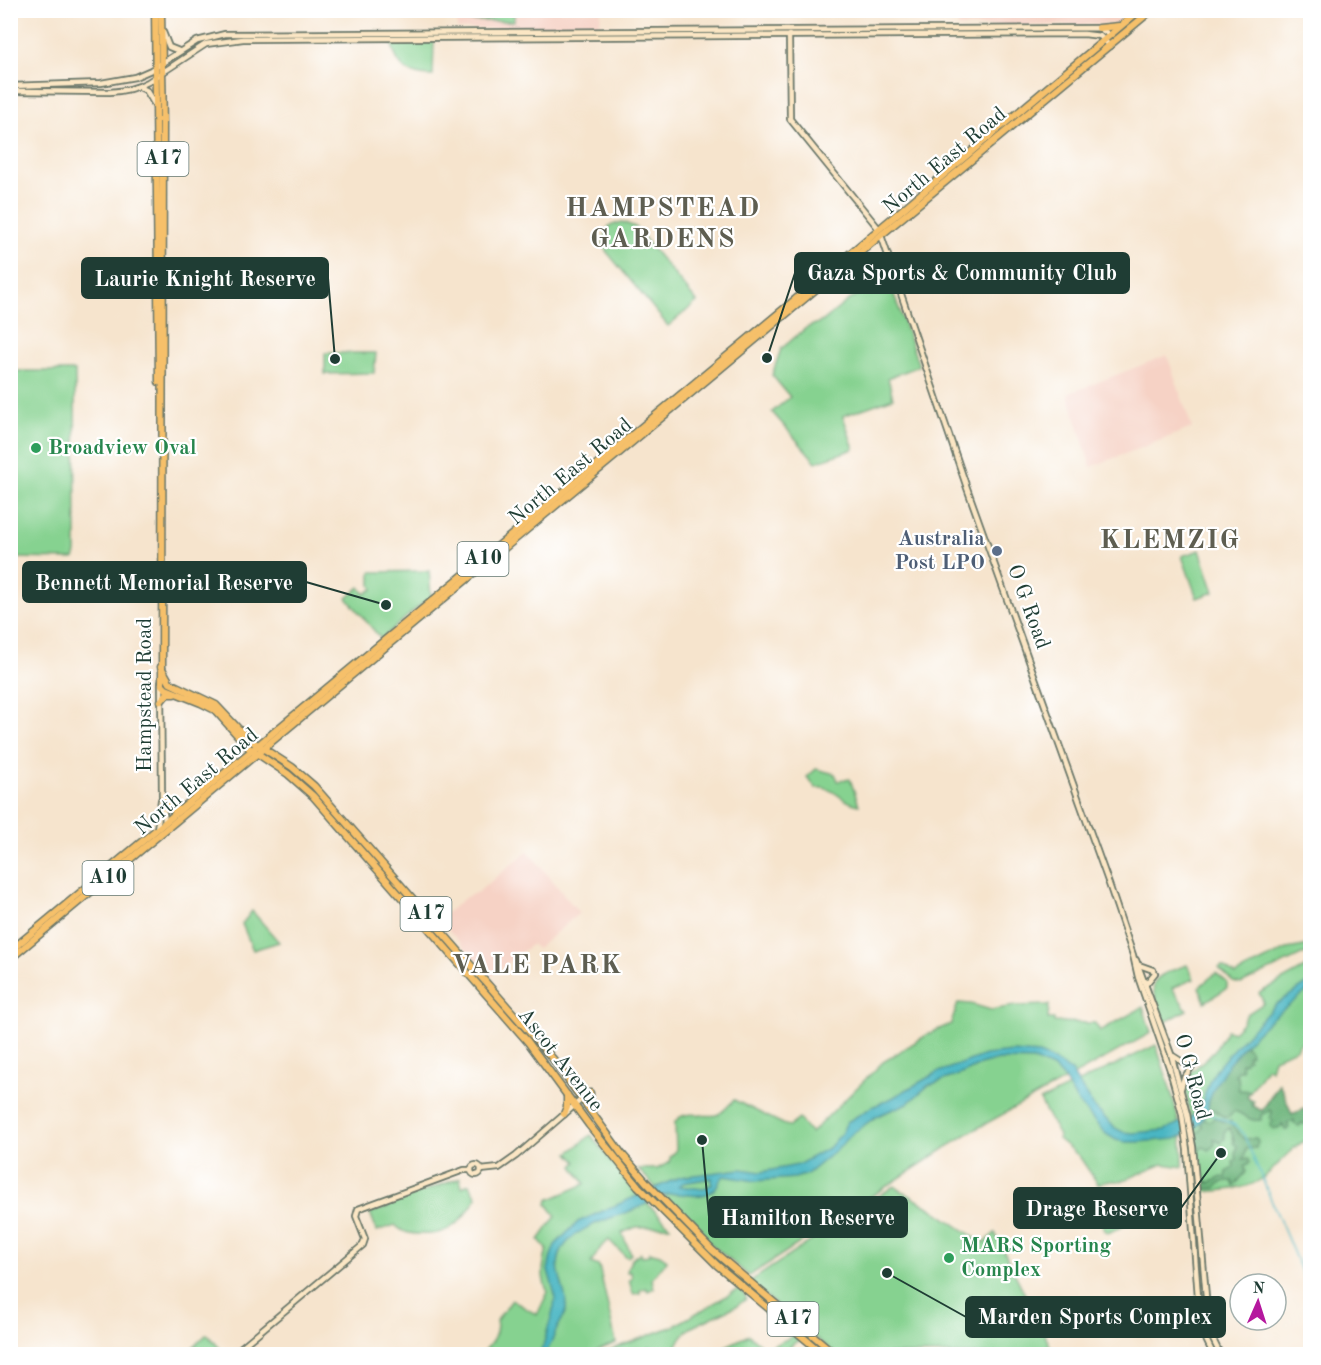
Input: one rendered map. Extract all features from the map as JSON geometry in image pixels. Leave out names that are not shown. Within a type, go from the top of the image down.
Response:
[{"type":"highway","name":"Hampstead Road","points":[[155,10],[160,215]]},
{"type":"highway","name":"Hampstead Road","points":[[161,10],[163,62],[160,215],[161,683]]},
{"type":"highway","name":"North East Road","points":[[1110,40],[1140,10]]},
{"type":"highway","name":"North East Road","points":[[880,232],[951,178],[1110,40],[1152,10]]},
{"type":"highway","points":[[1099,28],[1117,27],[1124,24]]},
{"type":"highway","name":"North East Road","points":[[165,822],[257,749],[280,734],[880,232],[995,130],[1058,84]]},
{"type":"highway","points":[[995,130],[1000,136]]},
{"type":"highway","points":[[946,172],[951,178]]},
{"type":"highway","name":"North East Road","points":[[10,959],[20,947],[366,660]]},
{"type":"highway","name":"A17","points":[[161,666],[170,683],[212,702],[257,749]]},
{"type":"highway","name":"A17","points":[[161,683],[163,687],[215,710],[243,742],[257,749]]},
{"type":"highway","points":[[161,701],[167,694],[178,694]]},
{"type":"highway","points":[[280,734],[274,745],[282,760]]},
{"type":"highway","name":"Ascot Avenue","points":[[257,749],[282,760],[298,771],[326,798],[553,1059],[590,1112],[688,1232]]},
{"type":"highway","name":"Ascot Avenue","points":[[257,749],[313,796],[522,1035],[640,1188],[659,1209],[688,1232]]},
{"type":"highway","points":[[162,798],[171,809],[180,810]]},
{"type":"highway","points":[[159,831],[165,822]]},
{"type":"highway","name":"North East Road","points":[[10,951],[20,947]]},
{"type":"highway","points":[[522,1024],[522,1035],[532,1035]]},
{"type":"highway","points":[[590,1093],[590,1112]]},
{"type":"highway","points":[[564,1114],[567,1107],[567,1094]]},
{"type":"highway","name":"A17","points":[[688,1232],[741,1280],[835,1354]]},
{"type":"highway","name":"A17","points":[[748,1285],[823,1354]]},
{"type":"main road","points":[[162,26],[169,47],[179,51]]},
{"type":"main road","points":[[1046,32],[1099,28],[1110,40]]},
{"type":"main road","points":[[10,86],[119,81],[135,77],[157,66],[196,41],[225,34],[1046,32],[1096,34],[1110,40]]},
{"type":"main road","points":[[10,91],[110,92],[138,87],[207,44],[233,39],[789,33]]},
{"type":"main road","points":[[789,33],[790,119],[880,232]]},
{"type":"main road","points":[[138,87],[146,90],[157,107]]},
{"type":"main road","name":"O G Road","points":[[880,232],[967,488],[1104,871],[1154,1027],[1181,1090],[1190,1147],[1203,1333],[1213,1354]]},
{"type":"main road","name":"Hampstead Road","points":[[159,831],[162,798],[161,683]]},
{"type":"main road","name":"Hampstead Road","points":[[162,798],[165,822]]},
{"type":"main road","name":"O G Road","points":[[1132,955],[1139,965],[1167,1041],[1173,1073],[1185,1114]]},
{"type":"main road","points":[[1139,965],[1154,971],[1146,984]]},
{"type":"main road","points":[[1171,1054],[1178,1061],[1195,1062],[1184,1078],[1181,1090]]},
{"type":"main road","points":[[233,1354],[363,1245],[365,1239],[356,1216],[360,1208],[457,1172],[471,1170],[472,1166],[476,1165],[481,1170],[499,1168],[582,1100]]},
{"type":"main road","name":"O G Road","points":[[1198,1255],[1209,1331],[1220,1354]]},
{"type":"shaded area","points":[[457,11],[601,11],[600,26],[457,29]]},
{"type":"shaded area","points":[[958,11],[1128,11],[1117,24],[958,27]]},
{"type":"shaded area","points":[[1167,355],[1192,428],[1091,467],[1068,394]]},
{"type":"shaded area","points":[[528,851],[579,913],[537,949],[532,944],[490,977],[439,919],[466,897],[478,892]]},
{"type":"green space","points":[[465,11],[514,11],[514,21],[465,21]]},
{"type":"green space","points":[[391,38],[434,38],[433,76],[416,74],[403,67],[395,56]]},
{"type":"green space","points":[[622,222],[635,227],[697,302],[668,326],[606,251],[603,242],[609,226]]},
{"type":"green space","points":[[890,283],[919,366],[888,378],[893,398],[843,416],[854,449],[816,462],[772,412],[790,397],[772,375],[781,349],[806,328],[823,321],[846,302],[866,290]]},
{"type":"green space","points":[[325,353],[376,353],[374,373],[325,374]]},
{"type":"green space","points":[[11,371],[75,371],[76,553],[74,559],[11,558]]},
{"type":"green space","points":[[1200,550],[1214,592],[1197,598],[1182,556]]},
{"type":"green space","points":[[429,571],[431,596],[381,639],[347,598],[360,587],[365,594],[373,589],[371,572]]},
{"type":"green space","points":[[816,769],[835,774],[838,781],[850,779],[859,805],[823,788],[816,788],[807,777]]},
{"type":"green space","points":[[252,911],[279,942],[253,950],[242,924]]},
{"type":"green space","points":[[1310,945],[1310,951],[1241,984],[1233,982],[1219,968],[1222,966],[1235,975],[1287,949]]},
{"type":"green space","points":[[1187,965],[1194,979],[1172,988],[1187,1010],[1164,1023],[1154,985],[1163,975]]},
{"type":"green space","points":[[1310,965],[1310,1038],[1300,1043],[1296,1049],[1274,1058],[1271,1070],[1267,1067],[1247,1096],[1254,1101],[1252,1105],[1262,1111],[1279,1083],[1292,1114],[1310,1107],[1310,1138],[1296,1147],[1260,1180],[1248,1186],[1205,1192],[1202,1200],[1199,1201],[1198,1166],[1186,1092],[1188,1075],[1215,1050],[1227,1030],[1233,1032],[1247,1014],[1264,1003],[1259,993]]},
{"type":"green space","points":[[1216,973],[1227,982],[1227,988],[1205,1002],[1199,987]]},
{"type":"green space","points":[[958,1003],[991,1010],[1014,1006],[1049,1005],[1048,1019],[1054,1019],[1054,1022],[1095,1023],[1100,1031],[1143,1007],[1151,1033],[967,1134],[749,1276],[704,1238],[638,1169],[657,1169],[670,1162],[670,1157],[676,1151],[675,1122],[679,1118],[689,1114],[711,1116],[718,1114],[734,1100],[785,1125],[790,1126],[799,1119],[811,1133],[883,1062],[930,1033],[951,1024]]},
{"type":"green space","points":[[1156,1045],[1178,1120],[1183,1167],[1163,1164],[1122,1181],[1107,1181],[1098,1184],[1079,1156],[1058,1139],[1059,1136],[1040,1101]]},
{"type":"green space","points":[[1245,1045],[1251,1054],[1247,1056],[1248,1059],[1245,1062],[1241,1063],[1242,1070],[1235,1075],[1238,1076],[1239,1090],[1249,1091],[1247,1097],[1252,1102],[1251,1105],[1262,1111],[1280,1085],[1292,1114],[1310,1107],[1310,1123],[1307,1125],[1302,1123],[1299,1126],[1294,1124],[1294,1120],[1287,1124],[1289,1127],[1287,1130],[1282,1123],[1282,1127],[1273,1129],[1270,1124],[1273,1121],[1270,1118],[1272,1113],[1270,1110],[1261,1115],[1261,1120],[1257,1120],[1234,1111],[1225,1118],[1214,1110],[1208,1109],[1212,1093],[1221,1074]]},
{"type":"green space","points":[[1215,1117],[1224,1122],[1231,1121],[1244,1139],[1256,1138],[1258,1141],[1256,1148],[1246,1149],[1243,1159],[1248,1159],[1250,1163],[1244,1166],[1246,1172],[1234,1186],[1232,1181],[1227,1181],[1218,1184],[1216,1188],[1203,1189],[1201,1188],[1202,1182],[1208,1181],[1209,1183],[1222,1177],[1226,1178],[1227,1172],[1234,1167],[1233,1162],[1237,1159],[1235,1153],[1237,1146],[1233,1143],[1230,1128],[1224,1132],[1225,1138],[1221,1143],[1214,1139],[1215,1145],[1208,1150],[1204,1147],[1197,1150],[1195,1136],[1203,1127],[1200,1122],[1202,1119],[1210,1121]]},
{"type":"green space","points":[[591,1135],[630,1186],[670,1226],[636,1227],[622,1233],[631,1254],[628,1257],[609,1240],[601,1247],[591,1263],[599,1266],[616,1343],[588,1354],[485,1354],[485,1350],[496,1333],[496,1321],[512,1300],[537,1315],[548,1292],[543,1276],[547,1249],[539,1240],[556,1216],[547,1204],[548,1200],[585,1184],[573,1166],[577,1162],[569,1153]]},
{"type":"green space","points":[[460,1178],[462,1187],[469,1184],[477,1197],[461,1220],[448,1230],[417,1234],[401,1230],[395,1225],[377,1231],[370,1213],[388,1207],[388,1204]]},
{"type":"green space","points":[[894,1186],[980,1241],[985,1242],[995,1233],[1054,1354],[835,1354],[749,1282]]},
{"type":"green space","points":[[1126,1208],[1132,1218],[1130,1223],[1108,1233],[1105,1231],[1100,1219]]},
{"type":"green space","points":[[649,1252],[667,1260],[652,1279],[654,1288],[648,1291],[646,1288],[640,1290],[640,1293],[633,1294],[629,1280],[632,1279],[631,1272],[627,1272],[629,1265],[635,1256],[641,1253],[642,1256],[649,1255]]},
{"type":"green space","points":[[739,1289],[746,1299],[690,1328],[676,1346],[674,1354],[662,1354],[649,1347],[644,1354],[599,1354],[674,1326]]},
{"type":"green space","points":[[207,1334],[225,1354],[196,1354],[191,1349]]},
{"type":"green space","points":[[749,1335],[769,1352],[729,1354],[720,1349]]},
{"type":"green space","points":[[793,1336],[800,1341],[794,1343],[783,1354],[770,1347]]},
{"type":"water","points":[[1310,982],[1310,989],[1271,1019],[1244,1045],[1216,1084],[1201,1122],[1192,1132],[1175,1139],[1137,1142],[1116,1140],[1106,1134],[1095,1122],[1077,1101],[1062,1076],[1054,1069],[1036,1061],[999,1060],[929,1085],[908,1103],[877,1116],[852,1134],[807,1174],[795,1178],[755,1181],[724,1176],[714,1190],[704,1195],[665,1195],[591,1226],[573,1237],[561,1251],[558,1265],[566,1309],[548,1349],[544,1354],[537,1354],[543,1346],[554,1307],[555,1295],[548,1270],[551,1256],[555,1245],[578,1222],[680,1177],[741,1169],[761,1172],[798,1165],[830,1147],[847,1122],[872,1107],[936,1073],[985,1055],[1013,1052],[1039,1054],[1049,1058],[1071,1071],[1093,1106],[1115,1128],[1133,1133],[1165,1130],[1193,1116],[1200,1108],[1217,1068],[1276,1004]],"holes":[[[712,1178],[712,1184],[703,1189],[679,1186],[683,1183]]]},
{"type":"waterway","points":[[1206,1112],[1235,1125],[1243,1133],[1310,1292]]},
{"type":"place","name":"Gaza Sports & Community Club","points":[[767,358]]},
{"type":"place","name":"Laurie Knight Reserve","points":[[335,359]]},
{"type":"place","name":"Broadview Oval","points":[[36,448]]},
{"type":"place","name":"Australia Post LPO","points":[[997,551]]},
{"type":"place","name":"Bennett Memorial Reserve","points":[[386,605]]},
{"type":"place","name":"Hamilton Reserve","points":[[702,1140]]},
{"type":"place","name":"Drage Reserve","points":[[1221,1153]]},
{"type":"place","name":"MARS Sporting Complex","points":[[949,1258]]},
{"type":"place","name":"Marden Sports Complex","points":[[887,1273]]},
{"type":"district","name":"HAMPSTEAD GARDENS","points":[[663,224]]},
{"type":"district","name":"KLEMZIG","points":[[1170,540]]},
{"type":"district","name":"VALE PARK","points":[[537,965]]}]
